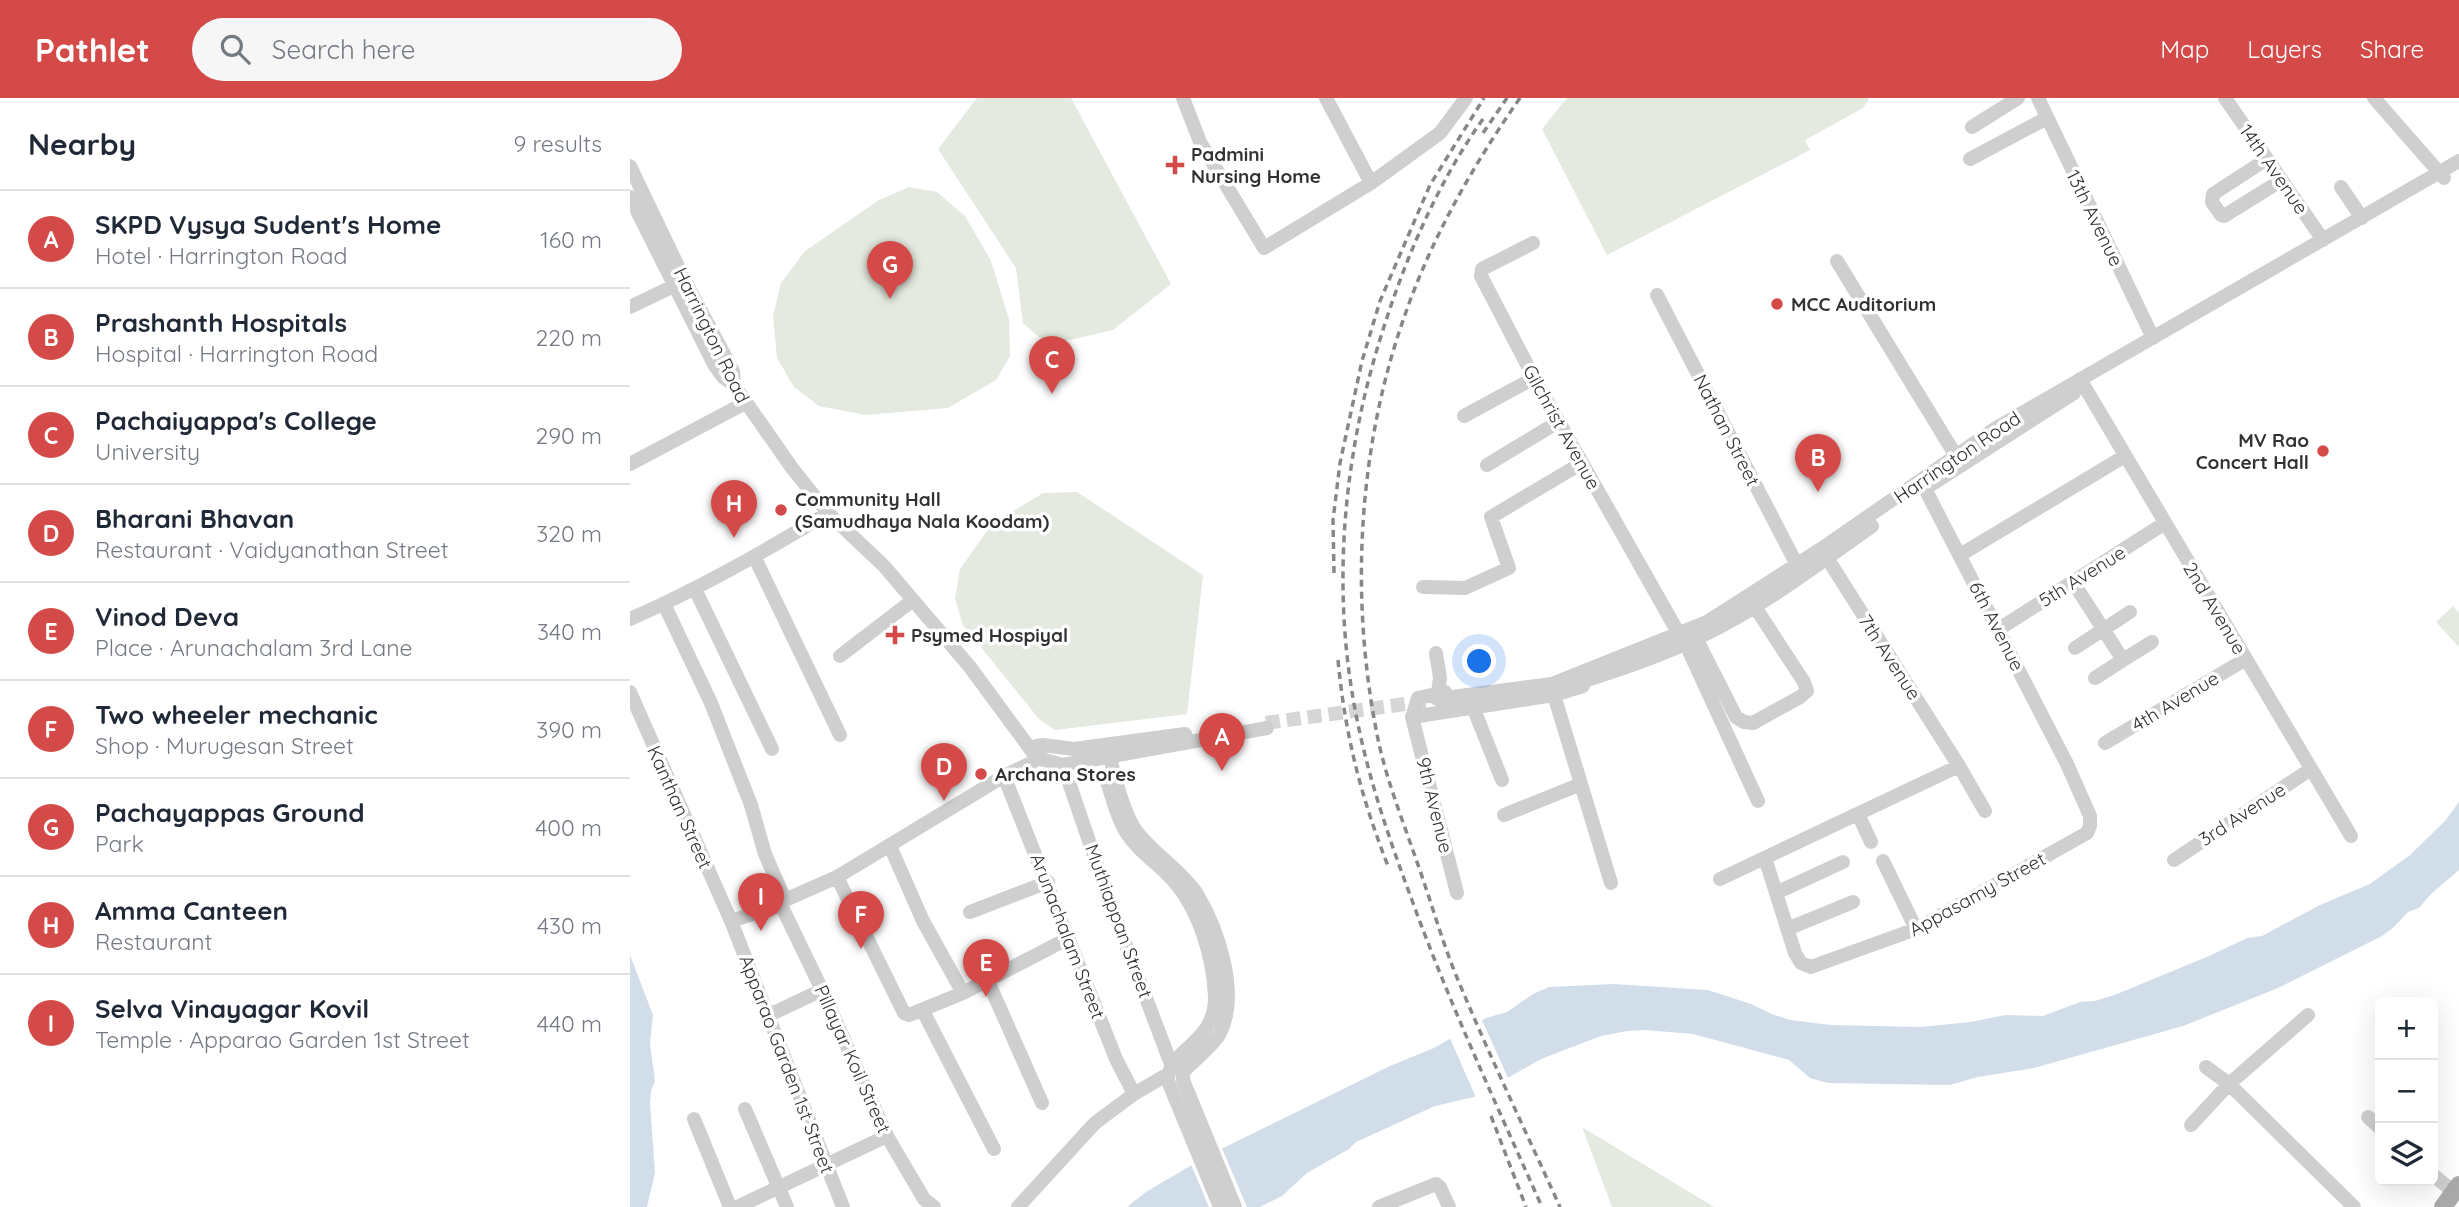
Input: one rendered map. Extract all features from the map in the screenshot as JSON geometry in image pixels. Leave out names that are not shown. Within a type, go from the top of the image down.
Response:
[{"type":"main road","points":[[2443,1207],[2457,1197]]},
{"type":"street","points":[[1183,98],[1200,142],[1264,248],[1371,183],[1440,133],[1466,98]]},
{"type":"street","points":[[1326,98],[1371,183]]},
{"type":"street","points":[[1972,127],[2018,98]]},
{"type":"street","name":"13th Avenue","points":[[2038,98],[2153,338]]},
{"type":"street","name":"14th Avenue","points":[[2225,98],[2323,240]]},
{"type":"street","points":[[2374,98],[2442,176]]},
{"type":"street","points":[[1970,159],[2047,118]]},
{"type":"street","points":[[2267,159],[2213,194],[2212,202],[2221,215],[2224,216],[2282,180]]},
{"type":"street","name":"Harrington Road","points":[[1412,717],[1418,698],[1421,697],[1552,684],[1692,637],[1797,565],[1824,554],[1923,485],[1956,456],[1996,428],[2082,382],[2323,240],[2442,176],[2459,162]]},
{"type":"street","points":[[630,166],[634,200]]},
{"type":"street","points":[[1923,485],[2082,382],[2442,176],[2459,170]]},
{"type":"street","points":[[2341,187],[2362,218]]},
{"type":"street","name":"Harrington Road","points":[[634,200],[679,283],[733,371],[734,385],[744,403],[828,513],[884,566],[1037,750]]},
{"type":"street","name":"Gilchrist Avenue","points":[[1533,243],[1480,271],[1558,422],[1692,637]]},
{"type":"street","points":[[1838,261],[1956,456]]},
{"type":"street","points":[[630,307],[679,283]]},
{"type":"street","name":"Nathan Street","points":[[1657,295],[1797,565]]},
{"type":"street","points":[[1464,416],[1534,379]]},
{"type":"street","name":"2nd Avenue","points":[[2082,382],[2351,836]]},
{"type":"street","points":[[630,464],[744,403]]},
{"type":"street","points":[[1488,465],[1558,422]]},
{"type":"street","points":[[1960,555],[2125,456]]},
{"type":"street","points":[[1423,587],[1465,588],[1506,571],[1509,568],[1492,517],[1582,463]]},
{"type":"street","name":"6th Avenue","points":[[1923,485],[2067,764]]},
{"type":"street","points":[[630,619],[755,558],[828,513]]},
{"type":"street","name":"5th Avenue","points":[[1999,629],[2165,523]]},
{"type":"street","points":[[1412,717],[1554,695],[1670,659],[1692,637],[1755,607],[1824,554]]},
{"type":"street","name":"7th Avenue","points":[[1824,554],[1985,811]]},
{"type":"street","points":[[755,558],[840,735]]},
{"type":"street","points":[[2073,582],[2123,660]]},
{"type":"street","points":[[695,589],[772,749]]},
{"type":"street","points":[[840,656],[913,600]]},
{"type":"street","name":"Pillayar Koil Street","points":[[664,604],[711,703],[751,805],[783,902],[887,1136],[924,1199],[934,1207]]},
{"type":"street","points":[[1692,637],[1736,717],[1753,723],[1800,698],[1807,691],[1804,682],[1755,607]]},
{"type":"street","points":[[2075,648],[2130,612]]},
{"type":"street","points":[[1692,637],[1758,801]]},
{"type":"street","points":[[2095,678],[2152,642]]},
{"type":"street","points":[[1436,653],[1440,678],[1438,696]]},
{"type":"street","name":"4th Avenue","points":[[2105,743],[2246,659]]},
{"type":"street","name":"Kanthan Street","points":[[630,692],[731,921]]},
{"type":"street","points":[[1554,695],[1611,883]]},
{"type":"street","points":[[1473,707],[1502,780]]},
{"type":"street","name":"9th Avenue","points":[[1412,717],[1457,893]]},
{"type":"street","points":[[731,921],[783,902],[837,877],[1004,776],[1037,750],[1074,749],[1267,725],[1063,765],[1037,750]]},
{"type":"street","points":[[1018,1207],[1095,1123],[1134,1094],[1174,1070],[1220,1033],[1227,1007],[1226,974],[1218,940],[1196,894],[1137,831],[1107,758]]},
{"type":"street","name":"Appasamy Street","points":[[1787,929],[1801,963],[1811,967],[1916,929],[2087,833],[2090,816],[2067,764]]},
{"type":"street","name":"Muthiappan Street","points":[[1063,765],[1174,1070],[1181,1098]]},
{"type":"street","points":[[1720,879],[1959,766]]},
{"type":"street","name":"3rd Avenue","points":[[2174,860],[2311,769]]},
{"type":"street","name":"Arunachalam Street","points":[[1004,776],[1116,1059],[1134,1094]]},
{"type":"street","points":[[1504,815],[1581,784]]},
{"type":"street","points":[[1858,814],[1871,842]]},
{"type":"street","points":[[890,846],[923,921],[962,993]]},
{"type":"street","points":[[1765,858],[1787,929],[1853,902]]},
{"type":"street","points":[[1883,861],[1916,929]]},
{"type":"street","points":[[1776,893],[1843,862]]},
{"type":"street","points":[[837,877],[904,1013],[909,1015],[962,993],[1069,938]]},
{"type":"street","points":[[970,912],[1048,882]]},
{"type":"street","name":"Apparao Garden 1st Street","points":[[731,921],[843,1207]]},
{"type":"street","points":[[987,979],[1042,1103]]},
{"type":"street","points":[[769,1015],[822,990]]},
{"type":"street","points":[[923,1011],[994,1149]]},
{"type":"street","points":[[2191,1125],[2229,1084],[2308,1015]]},
{"type":"street","points":[[2206,1067],[2229,1084],[2354,1207]]},
{"type":"street","points":[[1181,1098],[1220,1207]]},
{"type":"street","points":[[1181,1098],[1235,1207]]},
{"type":"street","points":[[745,1109],[787,1207]]},
{"type":"street","points":[[2368,1117],[2375,1123]]},
{"type":"street","points":[[694,1119],[730,1207]]},
{"type":"street","points":[[737,1207],[887,1136]]},
{"type":"street","points":[[2438,1180],[2457,1197]]},
{"type":"street","points":[[1379,1207],[1436,1184],[1440,1187],[1448,1207]]},
{"type":"shaded area","points":[[977,98],[1071,98],[1171,284],[1113,330],[1048,345],[1023,323],[1016,268],[938,149]]},
{"type":"shaded area","points":[[1567,98],[1869,99],[1863,108],[1805,140],[1810,150],[1607,255],[1542,129]]},
{"type":"shaded area","points":[[909,187],[937,192],[965,216],[991,261],[1009,319],[1010,356],[996,380],[948,408],[865,415],[819,406],[794,387],[777,358],[773,316],[781,283],[805,251],[879,200]]},
{"type":"shaded area","points":[[1077,492],[1203,575],[1187,714],[1055,730],[1039,719],[963,625],[955,599],[960,569],[992,524],[1043,493]]},
{"type":"shaded area","points":[[2453,606],[2459,613],[2459,647],[2436,622]]},
{"type":"shaded area","points":[[2459,802],[2459,870],[2419,908],[2408,912],[2382,936],[2278,988],[2183,1026],[2034,1068],[1978,1077],[1950,1085],[1828,1083],[1810,1078],[1789,1060],[1693,1034],[1627,1031],[1601,1036],[1541,1059],[1474,1097],[1435,1106],[1356,1142],[1349,1149],[1307,1173],[1282,1196],[1260,1207],[1127,1207],[1146,1192],[1207,1156],[1390,1066],[1434,1048],[1486,1018],[1507,1012],[1533,994],[1549,987],[1613,984],[1708,990],[1790,1020],[1831,1025],[1920,1027],[1971,1022],[2005,1015],[2043,1016],[2080,1002],[2095,1001],[2117,994],[2247,938],[2262,936],[2320,905],[2370,884],[2410,855],[2445,821]]},
{"type":"shaded area","points":[[630,955],[653,1015],[650,1044],[655,1081],[650,1103],[655,1173],[647,1207],[630,1207]]},
{"type":"shaded area","points":[[1582,1127],[1714,1207],[1612,1207]]},
{"type":"pier","points":[[1481,1018],[1509,1080],[1477,1100],[1449,1036]]},
{"type":"pier","points":[[1221,1146],[1247,1207],[1209,1207],[1190,1162]]},
{"type":"tunnel","points":[[1266,723],[1427,701]]},
{"type":"railway","points":[[1334,573],[1333,520],[1340,463],[1362,361],[1380,301],[1430,185],[1484,98]]},
{"type":"railway","points":[[1483,133],[1507,98]]},
{"type":"railway","points":[[1520,98],[1456,201],[1429,255],[1406,312],[1377,417],[1368,471],[1361,581],[1370,690],[1379,744],[1392,789],[1458,980],[1560,1207]]},
{"type":"railway","points":[[1483,119],[1451,169],[1412,249],[1369,377],[1351,468],[1343,560],[1343,606],[1358,724],[1386,827],[1443,980],[1542,1207]]},
{"type":"railway","points":[[1338,660],[1345,714],[1356,765],[1388,866]]},
{"type":"railway","points":[[1491,1116],[1526,1207]]},
{"type":"place","name":"Padmini Nursing Home","points":[[1175,165]]},
{"type":"place","name":"Pachayappas Ground","points":[[890,299]]},
{"type":"place","name":"MCC Auditorium","points":[[1777,304]]},
{"type":"place","name":"Pachaiyappa's College","points":[[1052,394]]},
{"type":"place","name":"MV Rao Concert Hall","points":[[2323,451]]},
{"type":"place","name":"Prashanth Hospitals","points":[[1818,492]]},
{"type":"place","name":"Community Hall (Samudhaya Nala Koodam)","points":[[781,510]]},
{"type":"place","name":"Amma Canteen","points":[[734,538]]},
{"type":"place","name":"Psymed Hospiyal","points":[[895,635]]},
{"type":"place","name":"SKPD Vysya Sudent's Home","points":[[1222,771]]},
{"type":"place","name":"Archana Stores","points":[[981,774]]},
{"type":"place","name":"Bharani Bhavan","points":[[944,801]]},
{"type":"place","name":"Selva Vinayagar Kovil","points":[[761,931]]},
{"type":"place","name":"Two wheeler mechanic","points":[[861,949]]},
{"type":"place","name":"Vinod Deva","points":[[986,997]]}]
